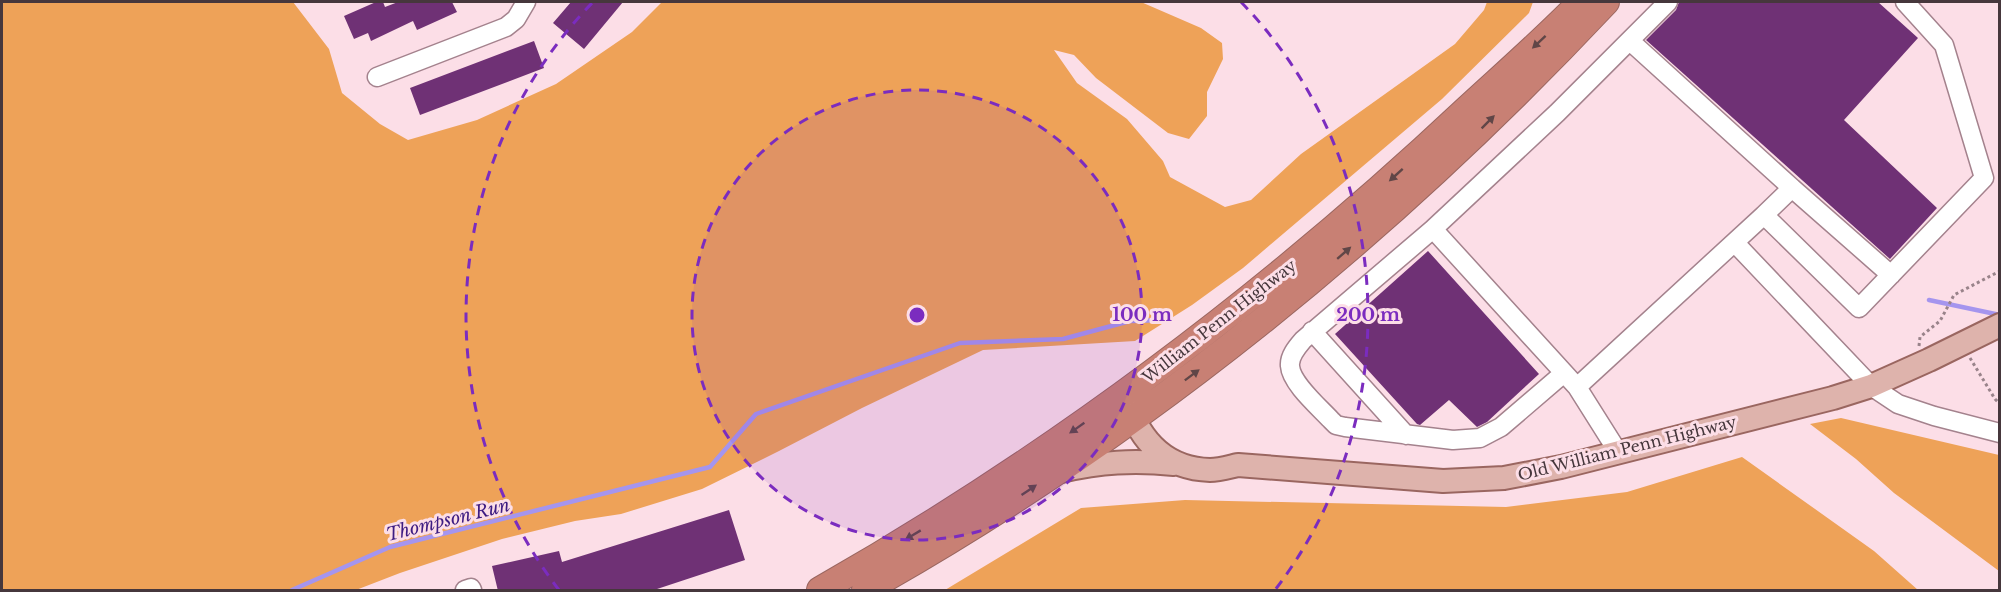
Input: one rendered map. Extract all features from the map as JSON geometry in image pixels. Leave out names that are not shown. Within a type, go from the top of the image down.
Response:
[{"type":"highway","name":"William Penn Highway","points":[[820,591],[988,488],[1201,338],[1325,237],[1448,128],[1581,2]]},
{"type":"highway","name":"William Penn Highway","points":[[866,591],[960,535],[1056,472],[1216,357],[1278,308],[1402,203],[1479,131],[1606,2]]},
{"type":"main road","name":"Old William Penn Highway","points":[[1124,394],[1160,454],[1179,465],[1212,470],[1238,465],[1443,481],[1476,480],[1532,473],[1833,398],[1871,386],[1997,327]]},
{"type":"main road","name":"Old William Penn Highway","points":[[1138,414],[1176,447],[1193,453],[1214,455],[1238,465]]},
{"type":"main road","points":[[1056,472],[1110,462],[1139,461],[1179,465]]},
{"type":"street","points":[[377,77],[507,27],[516,19],[526,2]]},
{"type":"street","points":[[1564,373],[1501,427],[1480,438],[1453,440],[1345,428],[1336,425],[1295,380],[1290,365],[1294,350],[1312,331],[1433,229],[1557,113],[1668,2]]},
{"type":"street","points":[[1764,215],[1859,308],[1984,178],[1944,45],[1905,2]]},
{"type":"street","points":[[1630,41],[1891,275]]},
{"type":"street","points":[[1577,387],[1792,188]]},
{"type":"street","points":[[1433,229],[1577,387],[1618,452]]},
{"type":"street","points":[[1735,243],[1871,386],[1898,404],[2000,433]]},
{"type":"street","points":[[1312,331],[1406,435]]},
{"type":"street","points":[[465,591],[471,588],[472,591]]},
{"type":"path","points":[[1940,321],[1954,295],[2000,271]]},
{"type":"path","points":[[1962,344],[2000,404]]},
{"type":"shaded area","points":[[2,2],[293,2],[329,49],[342,93],[380,124],[408,140],[477,120],[556,84],[632,32],[662,2],[1141,2],[1201,28],[1222,43],[1223,59],[1207,92],[1207,116],[1189,139],[1168,133],[1096,78],[1074,55],[1054,50],[1077,83],[1127,119],[1163,161],[1170,177],[1225,207],[1251,200],[1301,154],[1455,44],[1484,10],[1487,2],[1533,2],[1529,13],[1442,99],[1243,268],[1192,305],[1135,341],[983,350],[702,489],[621,514],[575,521],[502,539],[356,590],[2,590]]},
{"type":"shaded area","points":[[1841,418],[1999,455],[1999,571],[1894,493],[1856,459],[1810,424]]},
{"type":"shaded area","points":[[1742,457],[1874,551],[1918,590],[945,590],[1081,508],[1185,500],[1506,507],[1627,492]]},
{"type":"building","points":[[376,2],[383,2],[385,7],[398,2],[452,2],[457,12],[417,30],[413,21],[371,41],[368,33],[354,39],[344,16]]},
{"type":"building","points":[[571,2],[623,2],[584,49],[553,23]]},
{"type":"building","points":[[1679,2],[1878,2],[1918,38],[1844,120],[1937,208],[1890,259],[1646,40],[1676,10]]},
{"type":"building","points":[[534,41],[544,68],[420,115],[410,88]]},
{"type":"building","points":[[1428,251],[1539,374],[1487,422],[1477,427],[1449,400],[1420,425],[1417,424],[1335,334]]},
{"type":"building","points":[[729,510],[745,560],[651,591],[498,591],[492,566],[559,551],[562,562]]},
{"type":"waterway","points":[[1929,300],[2000,315]]},
{"type":"waterway","name":"Thompson Run","points":[[292,590],[390,547],[710,467],[756,414],[960,343],[1063,339],[1130,321],[1167,320]]}]
